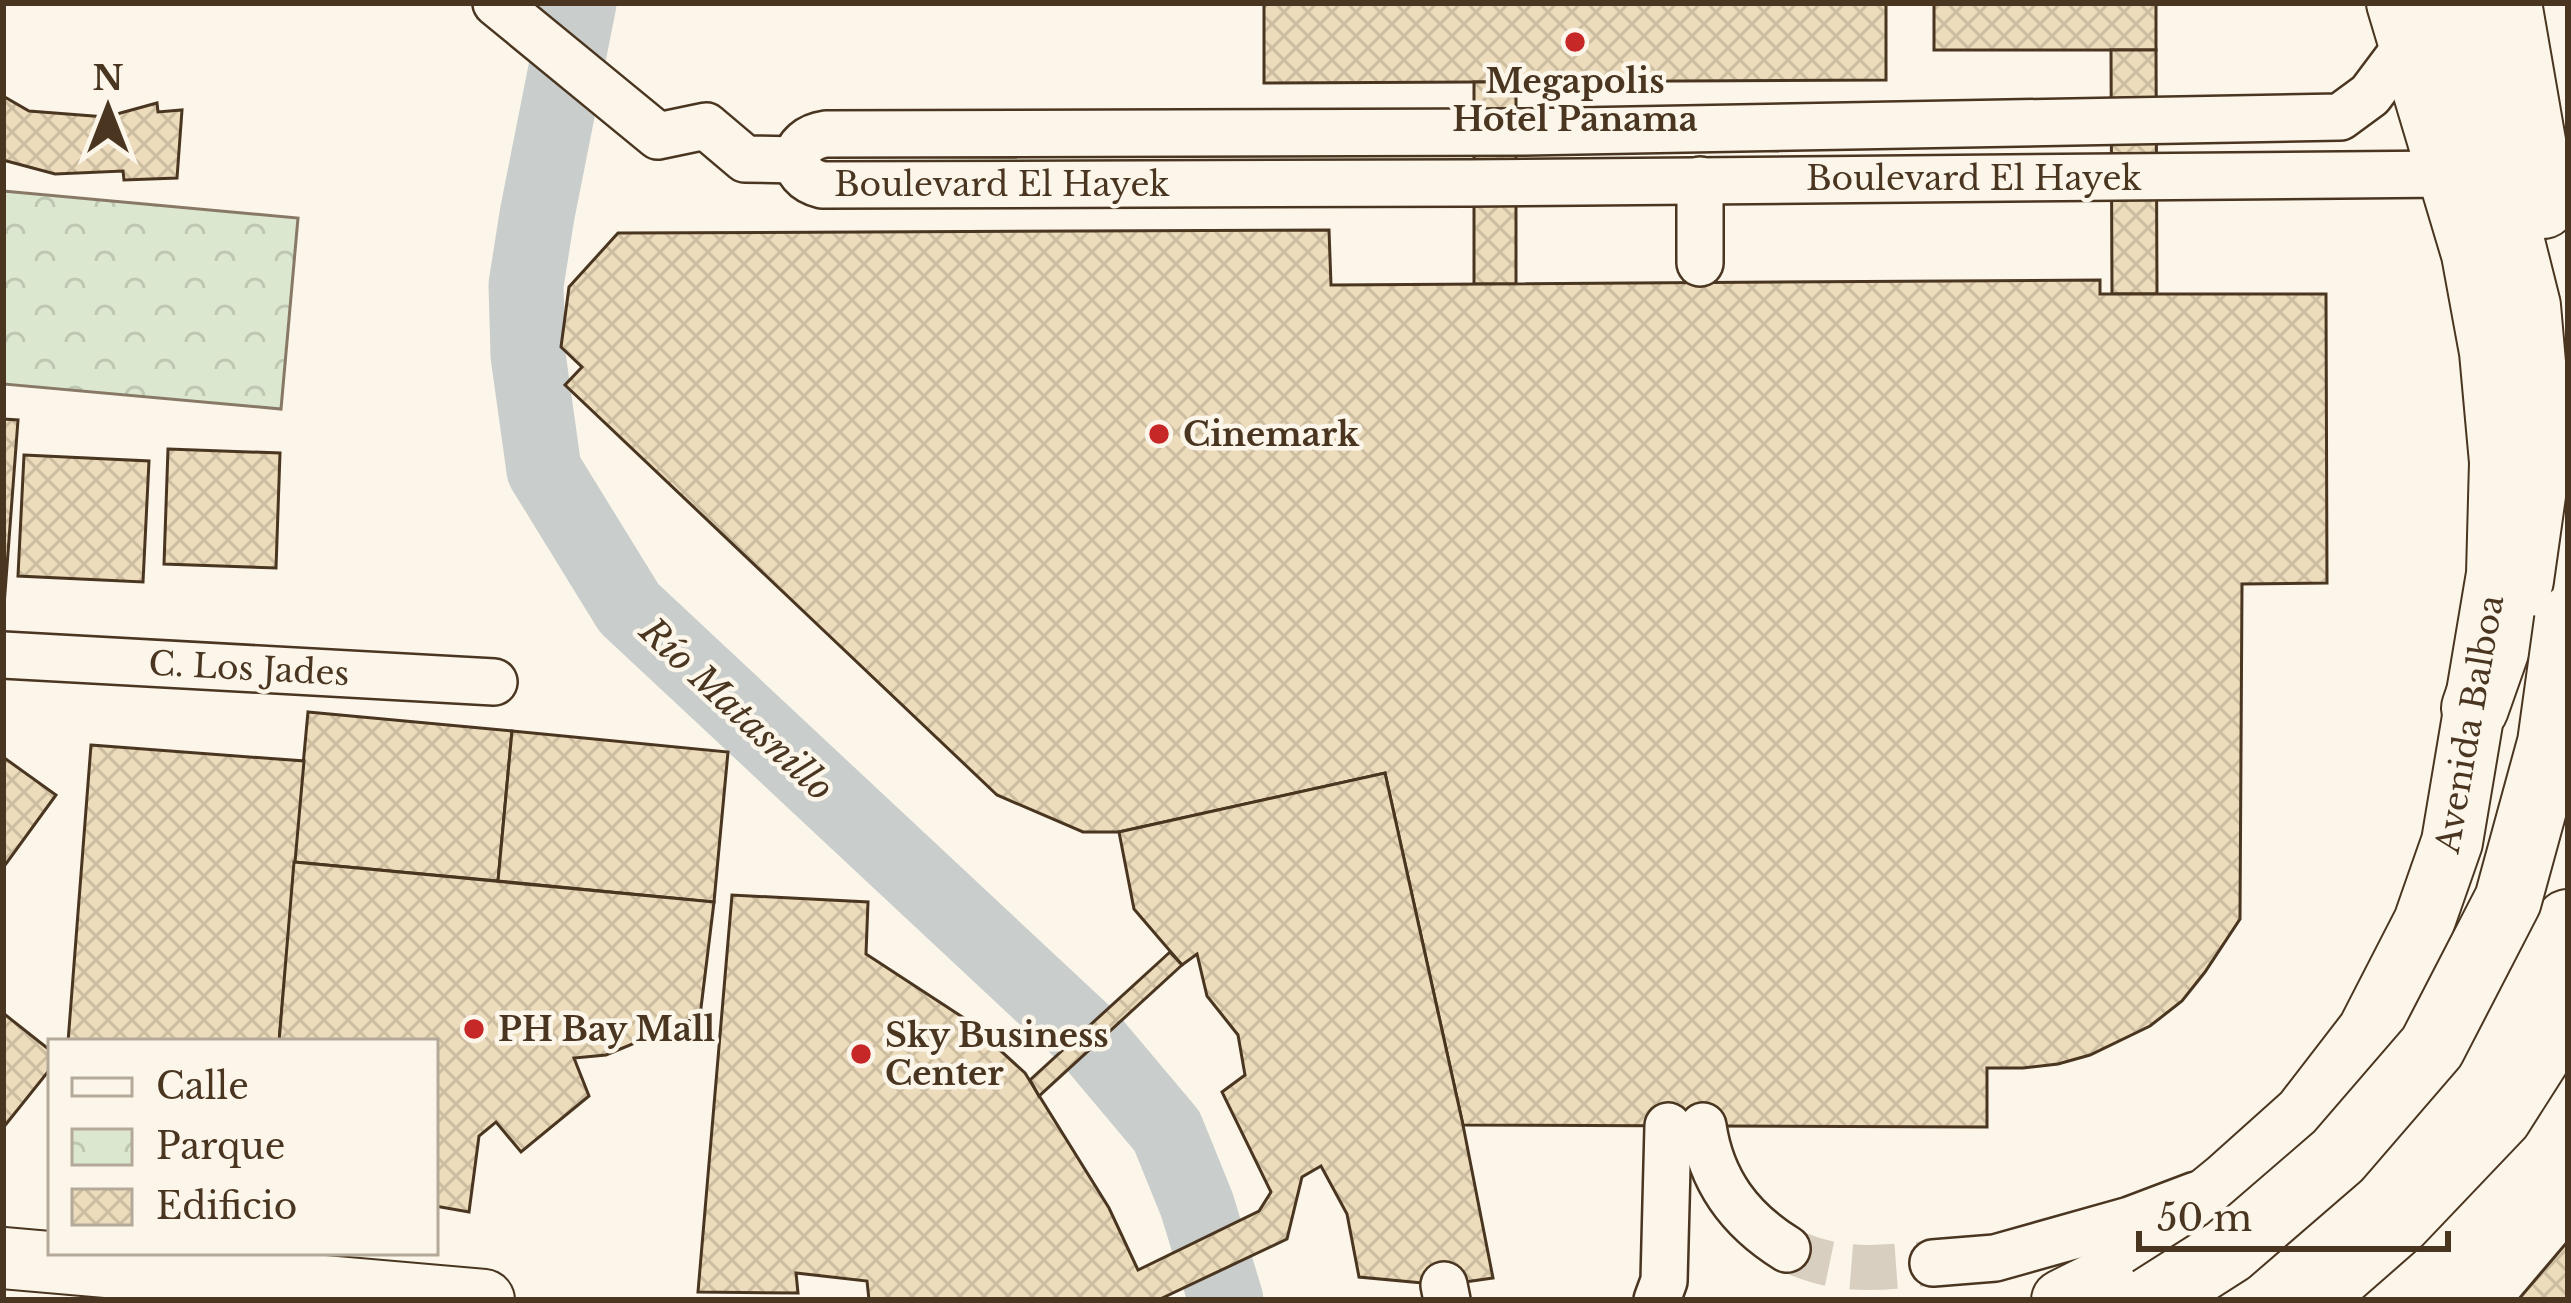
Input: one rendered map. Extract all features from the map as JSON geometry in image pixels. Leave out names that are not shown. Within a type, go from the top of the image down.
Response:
[{"type":"highway","points":[[2464,15],[2551,251],[2568,404]]},
{"type":"highway","points":[[2464,15],[2527,306],[2535,397],[2534,482],[2520,580],[2475,708]]},
{"type":"highway","points":[[2151,1300],[2228,1251],[2338,1156],[2432,1047],[2508,900],[2551,743],[2568,620]]},
{"type":"highway","points":[[2250,1300],[2386,1180],[2468,1081],[2522,1005],[2568,923]]},
{"type":"main road","points":[[2464,15],[2568,173]]},
{"type":"main road","name":"Avenida Balboa","points":[[2062,1300],[2117,1272],[2227,1184],[2304,1114],[2368,1031],[2424,922],[2452,842],[2497,574],[2500,461],[2490,352],[2472,254],[2450,174],[2464,15]]},
{"type":"main road","points":[[2452,842],[2527,736],[2568,660]]},
{"type":"main road","points":[[2313,1300],[2401,1222],[2500,1118],[2568,1013]]},
{"type":"main road","points":[[3,1258],[484,1300]]},
{"type":"street","points":[[496,3],[658,136],[706,126],[745,159],[797,160]]},
{"type":"street","name":"Boulevard El Hayek","points":[[2450,174],[822,184],[807,179],[797,160],[805,141],[826,134],[1524,132],[2340,117],[2464,15]]},
{"type":"street","points":[[1700,180],[1700,263]]},
{"type":"street","name":"C. Los Jades","points":[[3,655],[494,682]]},
{"type":"street","points":[[1657,1300],[1664,1281],[1685,1126],[1731,1201],[1764,1235],[1787,1249]]},
{"type":"street","points":[[1934,1263],[1995,1258],[2131,1220],[2227,1184]]},
{"type":"green space","points":[[3,191],[298,218],[281,409],[3,384]]},
{"type":"building","name":"Megapolis Hotel Panama","points":[[1264,3],[1886,3],[1886,80],[1264,83]]},
{"type":"building","points":[[1934,3],[2156,3],[2156,50],[1934,50]]},
{"type":"building","points":[[2111,50],[2156,50],[2157,294],[2112,294]]},
{"type":"building","points":[[1474,82],[1516,82],[1516,284],[1474,284]]},
{"type":"building","points":[[3,96],[29,111],[106,117],[157,103],[158,112],[182,110],[177,178],[124,180],[123,171],[55,174],[3,160]]},
{"type":"building","points":[[1329,230],[1331,285],[2100,280],[2100,294],[2326,294],[2327,583],[2242,584],[2240,919],[2182,1001],[2150,1026],[2090,1055],[2058,1064],[1987,1068],[1987,1127],[1463,1125],[1385,773],[1119,832],[1083,832],[997,795],[565,385],[582,367],[561,347],[569,287],[618,233]]},
{"type":"building","points":[[3,419],[18,420],[4,606],[3,606]]},
{"type":"building","points":[[168,449],[280,453],[276,568],[164,564]]},
{"type":"building","points":[[24,455],[149,461],[143,582],[18,576]]},
{"type":"building","points":[[308,712],[512,731],[498,881],[294,862]]},
{"type":"building","points":[[512,731],[728,752],[714,902],[498,881]]},
{"type":"building","points":[[91,745],[304,761],[279,1039],[68,1039]]},
{"type":"building","points":[[3,757],[56,795],[3,868]]},
{"type":"building","name":"Sky Business Center","points":[[1385,773],[1493,1278],[1444,1285],[1359,1277],[1347,1214],[1321,1166],[1302,1177],[1287,1239],[1158,1300],[869,1300],[867,1281],[796,1273],[798,1293],[698,1292],[732,895],[868,902],[866,954],[967,1020],[1025,1073],[1109,1208],[1138,1270],[1259,1211],[1271,1192],[1222,1092],[1245,1075],[1238,1035],[1207,996],[1197,954],[1182,965],[1134,909],[1119,832]]},
{"type":"building","name":"PH Bay Mall","points":[[294,862],[714,902],[700,1016],[606,1055],[574,1058],[589,1096],[521,1152],[496,1122],[479,1136],[469,1212],[438,1207],[438,1039],[279,1039]]},
{"type":"building","points":[[1170,952],[1182,965],[1039,1096],[1030,1080]]},
{"type":"building","points":[[3,1013],[48,1049],[48,1072],[3,1128]]},
{"type":"building","points":[[2568,1241],[2568,1300],[2518,1300]]},
{"type":"waterway","name":"Río Matasnillo","points":[[579,3],[526,285],[528,355],[544,470],[629,608],[1088,1037],[1167,1131],[1197,1205],[1226,1300]]},
{"type":"tunnel","points":[[1787,1249],[1842,1266],[1933,1263]]},
{"type":"place","name":"Megapolis Hotel Panama","points":[[1575,42]]},
{"type":"place","name":"Cinemark","points":[[1159,434]]},
{"type":"place","name":"PH Bay Mall","points":[[474,1029]]},
{"type":"place","name":"Sky Business Center","points":[[861,1054]]}]
